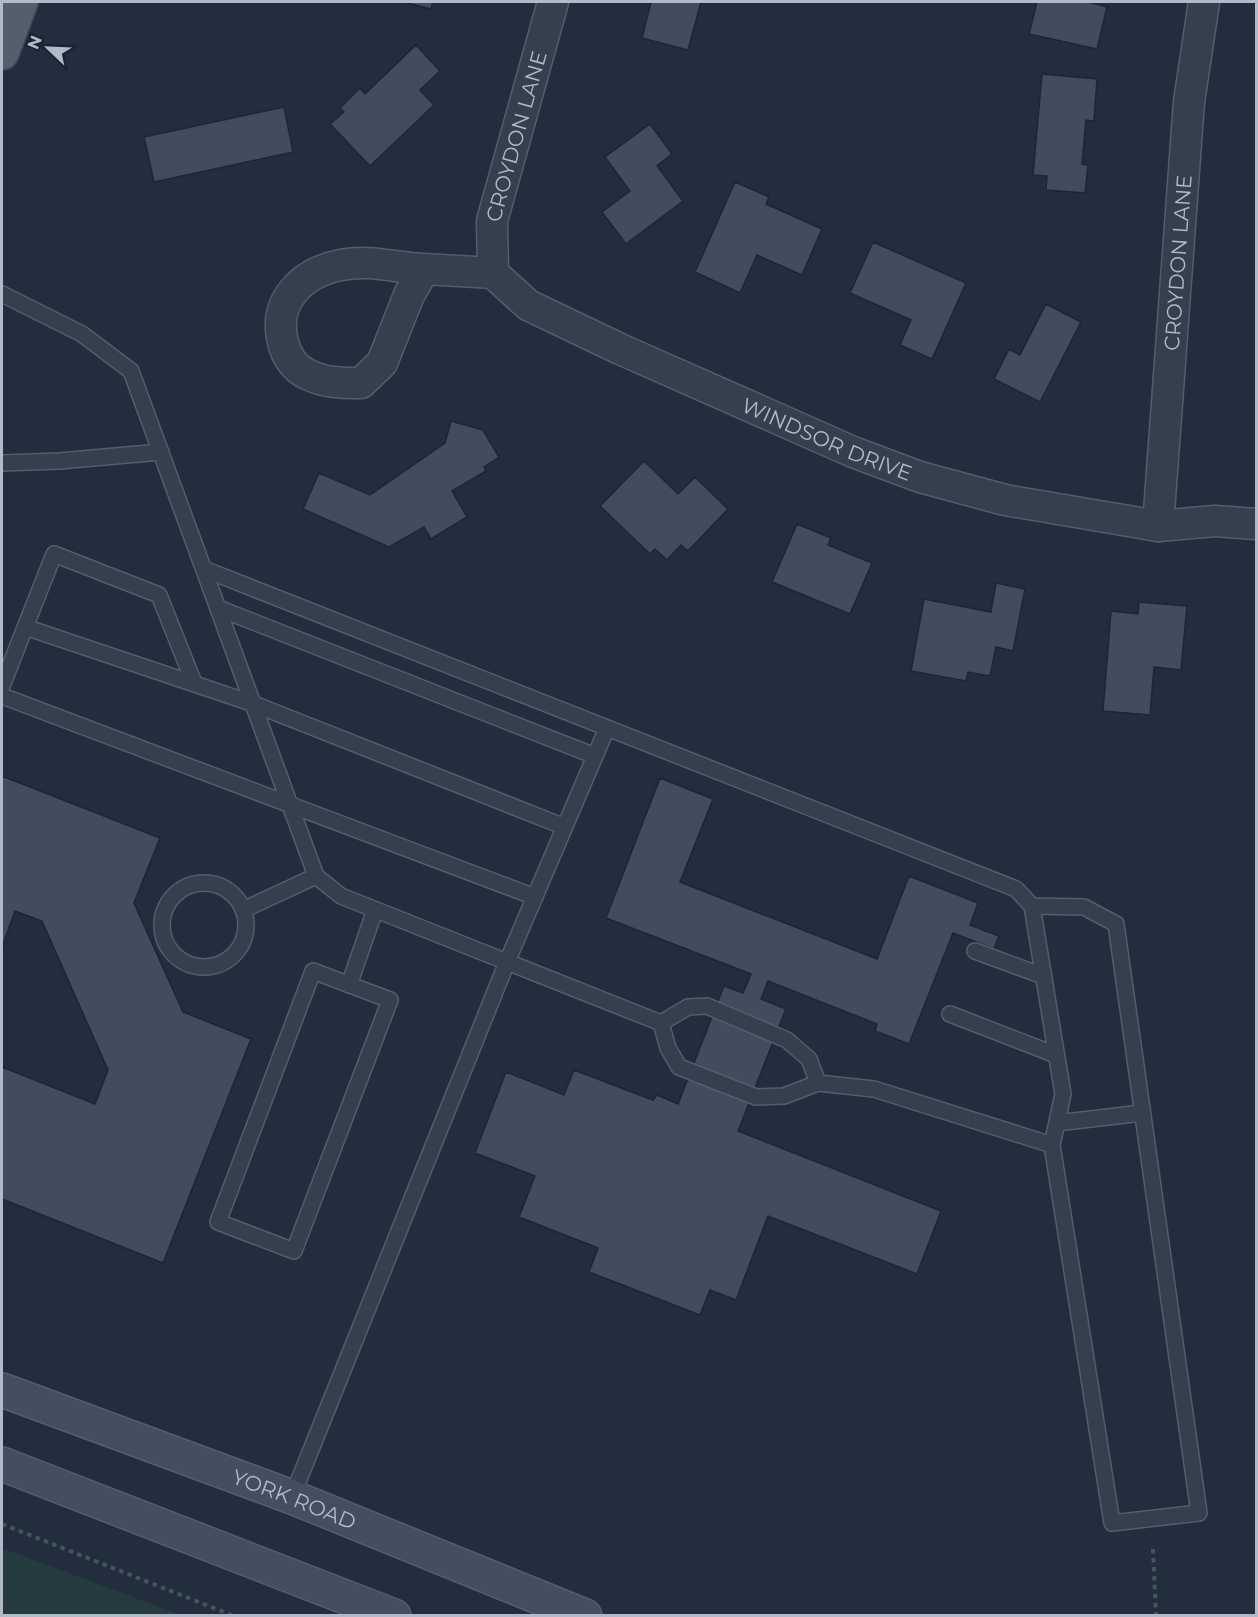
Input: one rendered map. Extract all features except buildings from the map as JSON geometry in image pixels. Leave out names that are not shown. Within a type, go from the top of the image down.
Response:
[{"type":"main road","points":[[2,53],[21,2]]},
{"type":"main road","name":"YORK ROAD","points":[[2,1390],[292,1497],[585,1616]]},
{"type":"main road","points":[[2,1464],[394,1616]]},
{"type":"street","name":"CROYDON LANE","points":[[493,273],[492,222],[553,2]]},
{"type":"street","name":"CROYDON LANE","points":[[1158,526],[1189,102],[1204,2]]},
{"type":"street","points":[[424,269],[409,295],[382,363],[361,383],[333,383],[305,373],[286,355],[280,332],[281,312],[290,293],[309,276],[341,265],[379,263],[424,269],[493,273]]},
{"type":"street","name":"WINDSOR DRIVE","points":[[493,273],[528,305],[620,349],[853,452],[920,477],[1005,500],[1158,526],[1215,521],[1257,524]]},
{"type":"lane","points":[[2,294],[82,334],[131,371],[316,876],[341,896],[661,1023]]},
{"type":"lane","points":[[2,463],[59,461],[161,452]]},
{"type":"lane","points":[[2,686],[54,554],[159,594],[194,683]]},
{"type":"lane","points":[[204,569],[1016,889],[1032,906],[1063,1094],[1052,1145],[1112,1523],[1198,1513],[1116,924],[1084,907],[1032,906]]},
{"type":"lane","points":[[218,608],[595,756]]},
{"type":"lane","points":[[25,627],[254,704],[565,827]]},
{"type":"lane","points":[[2,696],[291,807],[535,897]]},
{"type":"lane","points":[[292,1497],[507,962],[607,728]]},
{"type":"lane","points":[[243,910],[316,876]]},
{"type":"lane","points":[[208,883],[221,886],[232,893],[243,910],[246,916],[246,929],[242,942],[234,954],[223,963],[209,967],[188,963],[171,951],[165,938],[163,924],[165,910],[182,890],[194,884],[208,883]]},
{"type":"lane","points":[[349,985],[375,910]]},
{"type":"lane","points":[[975,951],[1043,976]]},
{"type":"lane","points":[[313,971],[349,985],[390,1000],[294,1251],[218,1222],[313,971]]},
{"type":"lane","points":[[661,1023],[688,1007],[707,1006],[787,1040],[809,1059],[818,1083]]},
{"type":"lane","points":[[951,1014],[1056,1055]]},
{"type":"lane","points":[[661,1023],[668,1048],[679,1067],[756,1097],[784,1096],[818,1083],[874,1089],[1052,1145]]},
{"type":"lane","points":[[1056,1123],[1142,1113]]},
{"type":"path","points":[[2,1524],[234,1616]]},
{"type":"path","points":[[1153,1549],[1156,1616]]},
{"type":"green space","points":[[2,1548],[181,1615],[2,1615]]}]
